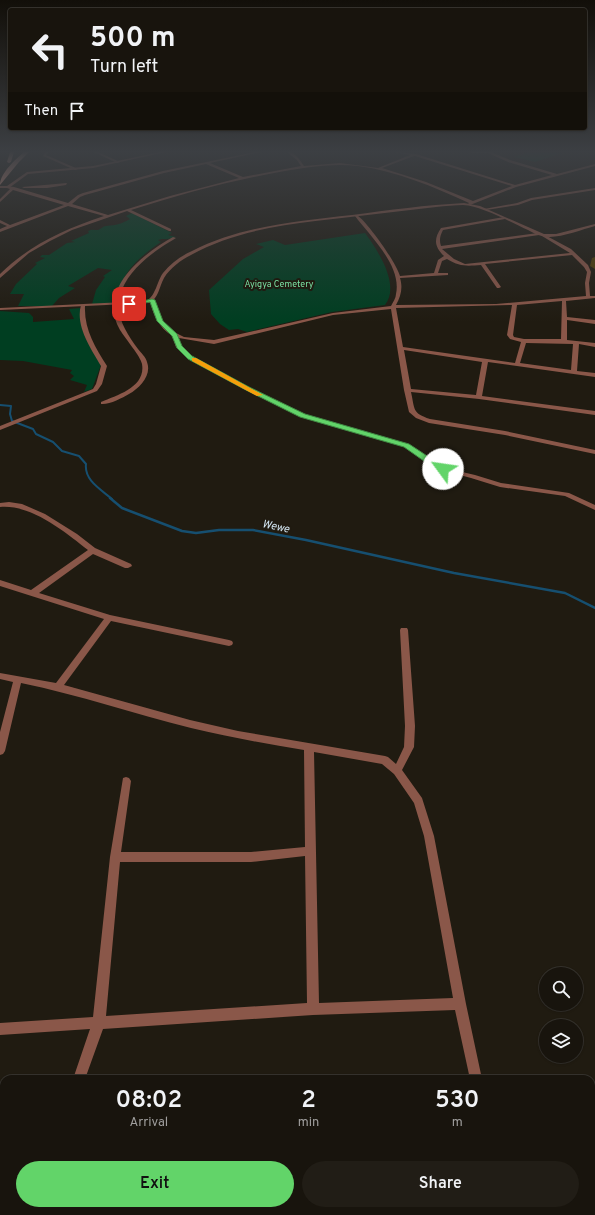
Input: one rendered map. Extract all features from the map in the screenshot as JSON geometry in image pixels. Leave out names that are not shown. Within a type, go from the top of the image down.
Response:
[{"type":"street","points":[[0,231],[57,209]]},
{"type":"street","points":[[84,209],[107,216]]},
{"type":"street","points":[[0,277],[21,256],[61,232],[132,209]]},
{"type":"street","points":[[0,309],[141,303],[152,300],[155,297],[162,278],[186,256],[228,238],[272,227],[422,209]]},
{"type":"street","points":[[486,210],[493,209]]},
{"type":"street","points":[[127,210],[170,230]]},
{"type":"street","points":[[486,210],[543,235],[556,235],[595,225]]},
{"type":"street","points":[[357,216],[386,251],[398,277],[397,301],[393,307],[412,412],[418,417],[451,425],[512,434],[595,452]]},
{"type":"street","points":[[504,218],[442,229],[438,238],[439,248],[447,257],[459,264],[472,265],[574,254]]},
{"type":"street","points":[[0,221],[10,226]]},
{"type":"street","points":[[439,248],[538,234]]},
{"type":"street","points":[[543,235],[574,254],[583,262],[589,272],[587,283],[588,296]]},
{"type":"street","points":[[103,403],[132,392],[141,382],[146,369],[145,362],[119,323],[117,296],[122,285],[140,260],[158,246],[174,238]]},
{"type":"street","points":[[436,274],[440,260],[447,257]]},
{"type":"street","points":[[483,264],[499,287]]},
{"type":"street","points":[[398,277],[446,274]]},
{"type":"street","points":[[175,335],[201,341],[214,342],[333,314],[393,307],[516,304],[588,296],[595,297]]},
{"type":"street","points":[[564,299],[564,341]]},
{"type":"street","points":[[152,300],[160,321],[175,335],[179,347],[190,357],[246,388],[303,416],[407,446],[434,465],[443,469],[473,476],[500,485],[566,494],[595,508]]},
{"type":"street","points":[[516,304],[510,337],[524,341],[564,341],[595,345]]},
{"type":"street","points":[[0,428],[94,390],[99,384],[104,366],[88,338],[82,315],[83,306]]},
{"type":"street","points":[[564,318],[595,322]]},
{"type":"street","points":[[517,365],[524,341]]},
{"type":"street","points":[[574,373],[576,343]]},
{"type":"street","points":[[400,348],[595,376]]},
{"type":"street","points":[[479,397],[485,361]]},
{"type":"street","points":[[407,390],[479,397],[595,413]]},
{"type":"street","points":[[0,505],[5,503],[14,504],[43,516],[83,542],[92,551],[128,566]]},
{"type":"street","points":[[34,592],[92,551]]},
{"type":"street","points":[[0,583],[34,592],[109,618],[229,643]]},
{"type":"street","points":[[58,687],[109,618]]},
{"type":"street","points":[[396,770],[409,747],[410,726],[404,630]]},
{"type":"street","points":[[0,676],[58,687],[190,724],[309,748],[385,760],[396,770],[418,801],[429,836],[460,1004],[475,1075]]},
{"type":"street","points":[[1,744],[18,679]]},
{"type":"street","points":[[309,748],[313,1009]]},
{"type":"street","points":[[80,1075],[99,1022],[115,858],[126,781]]},
{"type":"street","points":[[115,858],[188,856],[251,857],[311,851]]},
{"type":"street","points":[[0,1029],[313,1009],[460,1004]]},
{"type":"green space","points":[[132,213],[172,233],[168,235],[176,237],[158,240],[161,242],[137,261],[121,283],[114,303],[92,304],[96,290],[105,277],[103,276],[112,270],[98,268],[68,286],[75,288],[59,298],[52,306],[18,306],[24,294],[10,294],[16,284],[37,264],[35,263],[45,258],[40,257],[42,255],[49,255],[67,243],[75,242],[71,241],[89,233],[89,230],[98,230],[105,226],[116,225],[124,222],[130,219],[126,216]]},
{"type":"green space","name":"Ayigya Cemetery","points":[[365,233],[381,258],[389,278],[389,297],[385,305],[332,312],[247,332],[238,329],[229,330],[220,324],[211,314],[209,290],[243,259],[264,247],[256,244],[273,240],[285,245]]},
{"type":"green space","points":[[80,308],[85,337],[101,365],[92,389],[84,392],[87,385],[70,380],[74,376],[70,373],[72,370],[23,361],[0,360],[0,311],[29,313],[33,317],[33,322],[74,319],[69,309]]},
{"type":"waterway","name":"Wewe","points":[[0,405],[11,406],[10,414],[12,421],[33,429],[36,434],[53,442],[62,451],[79,456],[86,464],[86,470],[90,479],[98,488],[112,499]]},
{"type":"waterway","name":"Wewe","points":[[110,498],[122,508],[182,531],[196,533],[219,530],[253,530],[306,540],[454,573],[565,593],[595,608]]},
{"type":"slow traffic","points":[[194,359],[259,395]]},
{"type":"route","points":[[129,304],[152,300],[160,321],[170,332],[175,335],[179,347],[190,357],[246,388],[303,416],[407,446],[434,465],[443,469]]}]
